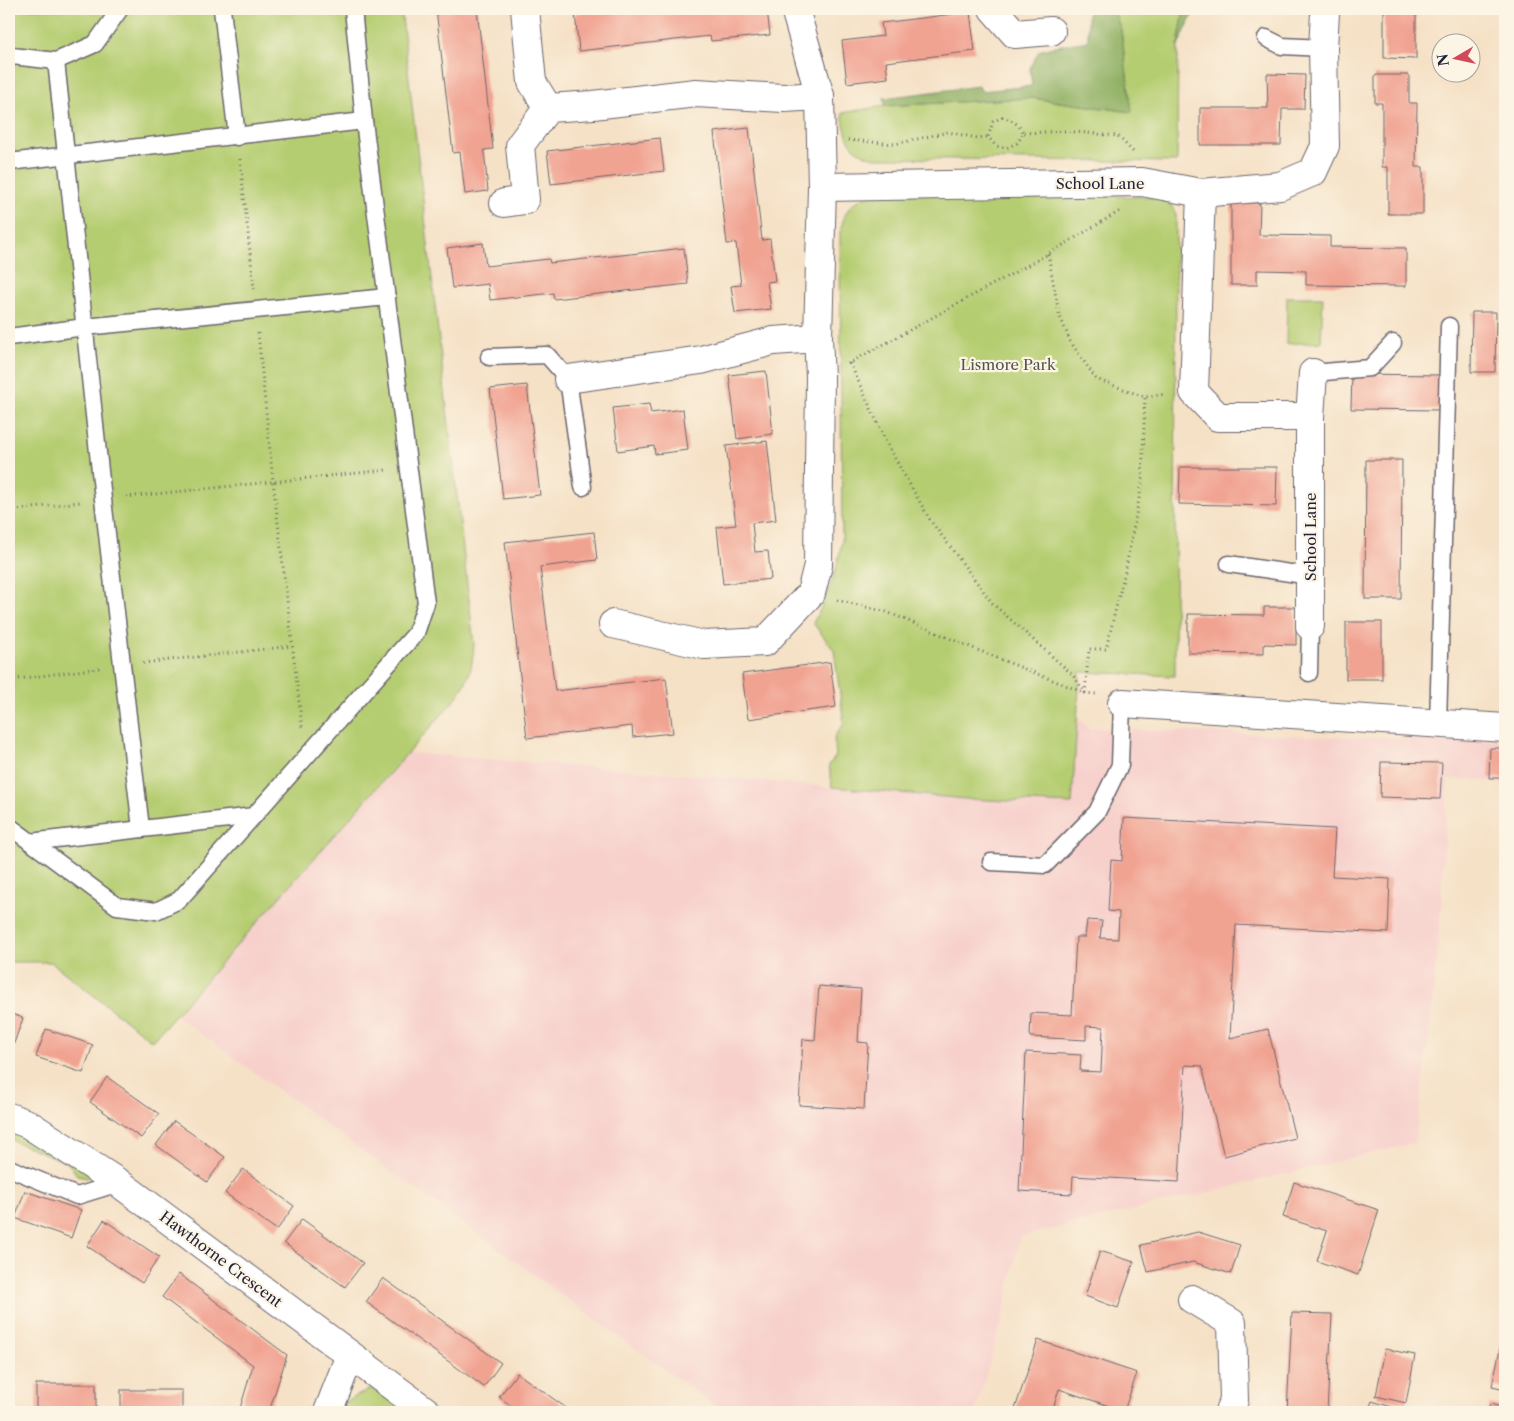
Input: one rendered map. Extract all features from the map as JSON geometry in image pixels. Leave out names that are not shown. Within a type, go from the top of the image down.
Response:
[{"type":"street","points":[[525,9],[532,82],[548,108]]},
{"type":"street","points":[[614,624],[704,645],[765,642],[811,593],[818,565],[820,376],[818,338],[822,187],[820,96],[795,9]]},
{"type":"street","points":[[993,9],[1015,34],[1051,31]]},
{"type":"street","name":"School Lane","points":[[822,187],[1142,182],[1202,193],[1280,186],[1313,172],[1325,146],[1325,13]]},
{"type":"street","points":[[504,203],[525,200],[520,146],[548,108],[593,105],[696,93],[784,98],[820,96]]},
{"type":"street","points":[[1202,193],[1194,392],[1218,417],[1310,417]]},
{"type":"street","points":[[568,379],[701,360],[772,341],[818,338]]},
{"type":"street","name":"School Lane","points":[[1310,626],[1310,417],[1313,373]]},
{"type":"street","points":[[1122,703],[1505,728]]},
{"type":"street","name":"Hawthorne Crescent","points":[[9,1117],[28,1124],[119,1183],[427,1412]]},
{"type":"street","points":[[1192,1299],[1232,1323],[1234,1400],[1229,1412]]},
{"type":"street","points":[[328,1412],[350,1355]]},
{"type":"lane","points":[[9,54],[12,56],[56,61],[95,44],[120,9]]},
{"type":"lane","points":[[222,9],[237,137]]},
{"type":"lane","points":[[9,826],[117,906],[156,911],[179,900],[416,633],[426,603],[364,122],[353,9]]},
{"type":"lane","points":[[1266,38],[1282,46],[1324,48]]},
{"type":"lane","points":[[56,61],[141,829]]},
{"type":"lane","points":[[9,162],[364,122]]},
{"type":"lane","points":[[9,337],[85,326],[387,297]]},
{"type":"lane","points":[[1438,724],[1449,326]]},
{"type":"lane","points":[[1313,373],[1370,368],[1393,342]]},
{"type":"lane","points":[[489,357],[547,355],[568,379],[583,487]]},
{"type":"lane","points":[[1229,564],[1310,576]]},
{"type":"lane","points":[[1309,673],[1310,626]]},
{"type":"lane","points":[[991,862],[1045,865],[1097,812],[1120,765],[1122,703]]},
{"type":"lane","points":[[30,842],[254,816]]},
{"type":"lane","points":[[9,1168],[77,1196],[119,1183]]},
{"type":"path","points":[[988,137],[993,122],[1002,117],[1017,123],[1024,133]]},
{"type":"path","points":[[820,376],[850,362],[1048,254],[1136,202],[1142,182],[1137,157],[1118,136],[1065,131],[1024,133],[1016,142],[1006,148],[996,146],[988,137]]},
{"type":"path","points":[[821,137],[867,143],[895,144],[948,132],[976,138],[988,137]]},
{"type":"path","points":[[237,137],[292,646],[302,728],[309,754]]},
{"type":"path","points":[[1048,254],[1059,314],[1070,341],[1096,379],[1145,397],[1194,392]]},
{"type":"path","points":[[850,362],[888,446],[930,520],[993,604],[1073,676],[1086,693]]},
{"type":"path","points":[[1086,693],[1089,649],[1106,649],[1126,567],[1142,483],[1145,397]]},
{"type":"path","points":[[9,512],[103,499],[409,467]]},
{"type":"path","points":[[811,593],[887,612],[1086,693],[1100,694],[1122,703]]},
{"type":"path","points":[[9,680],[292,646]]},
{"type":"shaded area","points":[[1076,716],[1088,728],[1332,737],[1505,740],[1505,782],[1448,779],[1439,935],[1428,1045],[1415,1143],[1020,1237],[1002,1321],[975,1412],[723,1412],[175,1015],[408,753],[672,773],[966,799],[1071,804]]},
{"type":"green space","points":[[9,9],[401,9],[474,644],[471,669],[466,682],[452,703],[152,1041],[51,962],[9,962]]},
{"type":"green space","points":[[1088,9],[1113,9],[1121,30],[1132,112],[1031,98],[885,106],[884,98],[979,86],[981,91],[1032,86],[1030,68],[1039,51],[1088,41]]},
{"type":"green space","points":[[1113,9],[1184,9],[1178,46],[1177,162],[875,158],[859,152],[847,136],[842,113],[885,106],[1031,98],[1131,112],[1121,30]]},
{"type":"green space","points":[[1184,9],[1195,9],[1178,46]]},
{"type":"green space","name":"Lismore Park","points":[[874,193],[1158,197],[1171,205],[1176,214],[1175,676],[1080,672],[1072,804],[966,799],[832,787],[829,765],[836,756],[834,737],[844,724],[834,650],[813,623],[831,583],[842,541],[840,232],[847,211],[851,206],[860,199]]},
{"type":"green space","points":[[1287,297],[1323,297],[1321,342],[1286,344]]},
{"type":"green space","points":[[9,1118],[93,1176],[77,1175],[68,1163],[9,1139]]},
{"type":"green space","points":[[370,1389],[392,1397],[414,1412],[339,1412],[343,1403]]},
{"type":"building","points":[[436,9],[477,9],[493,149],[484,150],[488,191],[465,194],[460,152],[453,153]]},
{"type":"building","points":[[613,9],[767,9],[770,35],[711,41],[710,36],[579,51],[575,13]]},
{"type":"building","points":[[1384,9],[1416,9],[1416,59],[1384,58]]},
{"type":"building","points":[[970,12],[975,51],[886,62],[888,78],[847,83],[842,41],[883,36],[881,23]]},
{"type":"building","points":[[1267,74],[1305,75],[1304,109],[1282,109],[1281,145],[1200,145],[1200,108],[1268,108]]},
{"type":"building","points":[[1375,75],[1409,75],[1409,103],[1417,103],[1416,167],[1423,167],[1423,214],[1388,214],[1388,167],[1382,167],[1382,103],[1375,103]]},
{"type":"building","points":[[749,128],[762,240],[770,239],[775,281],[767,282],[771,309],[735,313],[731,286],[741,285],[736,243],[727,244],[714,132]]},
{"type":"building","points":[[660,138],[664,171],[551,184],[547,151]]},
{"type":"building","points":[[1231,203],[1260,203],[1259,235],[1330,236],[1330,247],[1406,248],[1406,286],[1306,285],[1306,271],[1257,270],[1257,285],[1231,285]]},
{"type":"building","points":[[483,243],[486,266],[549,259],[550,263],[684,248],[688,284],[554,299],[553,293],[490,300],[488,284],[452,288],[447,248]]},
{"type":"building","points":[[1472,312],[1496,312],[1495,372],[1471,372]]},
{"type":"building","points":[[766,371],[773,434],[737,439],[729,375]]},
{"type":"building","points":[[1352,374],[1441,375],[1441,410],[1351,409]]},
{"type":"building","points":[[527,385],[540,495],[503,499],[490,389]]},
{"type":"building","points":[[649,404],[651,413],[683,409],[688,450],[655,454],[654,446],[618,451],[613,408]]},
{"type":"building","points":[[767,441],[776,520],[752,523],[755,552],[768,551],[771,579],[723,584],[717,527],[736,525],[726,446]]},
{"type":"building","points":[[1366,460],[1402,460],[1401,599],[1365,599]]},
{"type":"building","points":[[1180,467],[1277,467],[1276,506],[1179,504]]},
{"type":"building","points":[[594,532],[597,560],[540,567],[555,691],[666,678],[673,733],[633,737],[632,726],[527,738],[505,542]]},
{"type":"building","points":[[1264,607],[1296,607],[1296,645],[1264,644],[1264,654],[1188,653],[1188,614],[1264,615]]},
{"type":"building","points":[[1346,622],[1382,622],[1382,679],[1346,679]]},
{"type":"building","points":[[830,662],[836,707],[748,719],[742,674]]},
{"type":"building","points":[[1490,748],[1505,748],[1505,778],[1489,778]]},
{"type":"building","points":[[1381,762],[1442,763],[1440,799],[1380,797]]},
{"type":"building","points":[[1124,818],[1335,829],[1332,876],[1390,879],[1388,933],[1236,925],[1230,1038],[1268,1029],[1295,1138],[1224,1156],[1202,1066],[1185,1065],[1179,1182],[1073,1176],[1072,1194],[1019,1191],[1026,1052],[1081,1055],[1080,1071],[1101,1072],[1103,1027],[1086,1026],[1086,1040],[1030,1037],[1031,1013],[1072,1015],[1076,937],[1085,937],[1087,920],[1102,921],[1100,938],[1118,939],[1119,912],[1108,911],[1111,860],[1122,861]]},
{"type":"building","points":[[819,986],[861,989],[858,1042],[868,1043],[864,1109],[799,1105],[803,1039],[815,1040]]},
{"type":"building","points":[[9,1013],[23,1018],[13,1046],[9,1044]]},
{"type":"building","points":[[46,1029],[93,1045],[83,1073],[36,1057]]},
{"type":"building","points":[[107,1077],[159,1114],[141,1138],[90,1102]]},
{"type":"building","points":[[174,1121],[225,1157],[207,1182],[156,1145]]},
{"type":"building","points":[[243,1169],[294,1206],[277,1230],[225,1193]]},
{"type":"building","points":[[1294,1182],[1379,1210],[1358,1275],[1317,1261],[1327,1231],[1283,1217]]},
{"type":"building","points":[[25,1191],[81,1210],[71,1238],[15,1218]]},
{"type":"building","points":[[302,1219],[363,1263],[345,1287],[284,1243]]},
{"type":"building","points":[[104,1220],[159,1257],[142,1283],[87,1246]]},
{"type":"building","points":[[1198,1232],[1240,1245],[1231,1274],[1193,1262],[1148,1272],[1141,1245]]},
{"type":"building","points":[[1100,1251],[1134,1262],[1118,1308],[1085,1296]]},
{"type":"building","points":[[179,1274],[287,1355],[269,1412],[239,1412],[253,1365],[162,1297]]},
{"type":"building","points":[[383,1278],[501,1363],[484,1387],[366,1302]]},
{"type":"building","points":[[1292,1313],[1332,1314],[1327,1412],[1287,1412]]},
{"type":"building","points":[[1505,1331],[1505,1389],[1492,1386]]},
{"type":"building","points":[[1038,1340],[1137,1373],[1124,1411],[1059,1389],[1052,1412],[1014,1412]]},
{"type":"building","points":[[1385,1349],[1415,1355],[1406,1403],[1376,1396]]},
{"type":"building","points":[[517,1373],[572,1412],[520,1412],[499,1397]]},
{"type":"building","points":[[13,1383],[13,1412],[9,1412],[9,1384]]},
{"type":"building","points":[[36,1384],[96,1384],[96,1412],[36,1412]]},
{"type":"building","points":[[121,1390],[182,1390],[182,1412],[121,1412]]},
{"type":"building","points":[[1372,1401],[1392,1407],[1390,1412],[1368,1412]]},
{"type":"building","points":[[1490,1404],[1505,1408],[1505,1412],[1488,1412]]}]
